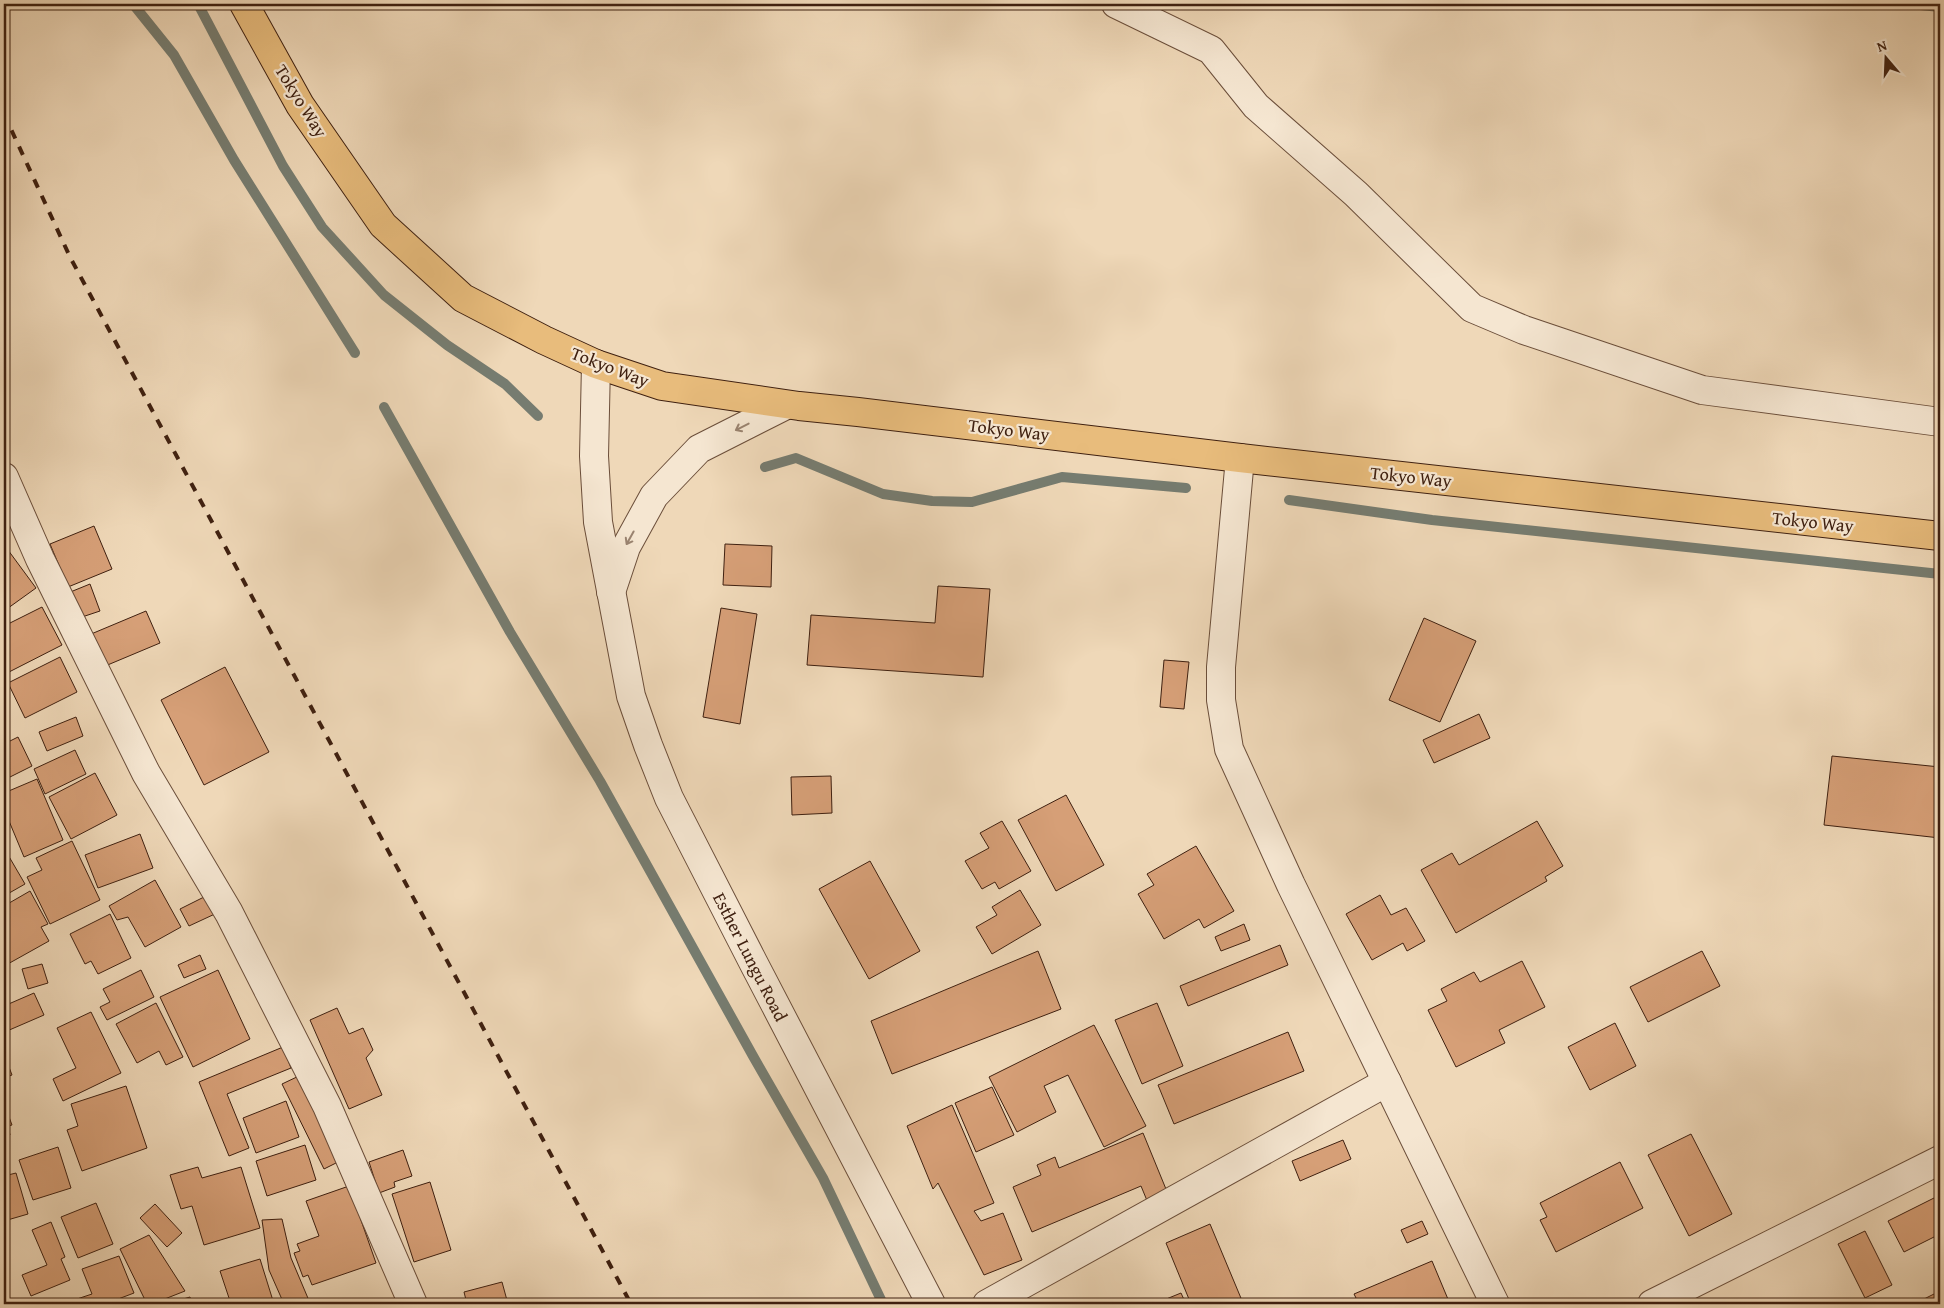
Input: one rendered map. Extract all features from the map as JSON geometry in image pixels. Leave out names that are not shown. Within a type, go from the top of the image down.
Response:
[{"type":"main road","name":"Tokyo Way","points":[[244,4],[300,105],[383,225],[463,298],[544,340],[596,364],[662,386],[786,404],[1240,458],[1940,536]]},
{"type":"street","points":[[1116,4],[1211,50],[1256,106],[1356,194],[1472,308],[1524,330],[1702,390],[1940,422]]},
{"type":"street","name":"Esther Lungu Road","points":[[596,364],[594,456],[598,522],[610,595],[631,696],[648,745],[669,798],[752,962],[931,1304]]},
{"type":"street","points":[[610,595],[626,547],[654,496],[699,449],[786,404]]},
{"type":"street","points":[[1240,458],[1221,667],[1221,700],[1229,749],[1291,885],[1495,1304]]},
{"type":"street","points":[[4,477],[40,559],[146,773],[229,913],[328,1106],[413,1304]]},
{"type":"street","points":[[987,1304],[1387,1082]]},
{"type":"street","points":[[1652,1304],[1940,1160]]},
{"type":"building","points":[[94,526],[112,569],[68,587],[50,544]]},
{"type":"building","points":[[725,544],[772,546],[771,587],[723,585]]},
{"type":"building","points":[[8,550],[36,588],[4,611],[4,554]]},
{"type":"building","points":[[90,584],[100,611],[73,620],[63,595]]},
{"type":"building","points":[[938,586],[990,589],[983,677],[807,665],[811,615],[935,623]]},
{"type":"building","points":[[42,607],[62,645],[9,672],[4,662],[4,626]]},
{"type":"building","points":[[721,608],[757,614],[740,724],[703,717]]},
{"type":"building","points":[[146,611],[160,643],[98,669],[84,637]]},
{"type":"building","points":[[1424,618],[1476,641],[1440,722],[1389,700]]},
{"type":"building","points":[[60,657],[77,692],[25,718],[8,683]]},
{"type":"building","points":[[1164,660],[1189,662],[1184,709],[1160,707]]},
{"type":"building","points":[[225,667],[269,752],[204,785],[161,700]]},
{"type":"building","points":[[1479,714],[1490,738],[1434,763],[1423,740]]},
{"type":"building","points":[[76,717],[83,736],[47,751],[39,732]]},
{"type":"building","points":[[18,737],[32,766],[4,780],[4,744]]},
{"type":"building","points":[[75,750],[86,774],[45,794],[34,769]]},
{"type":"building","points":[[1832,756],[1940,767],[1940,838],[1824,825]]},
{"type":"building","points":[[95,773],[117,815],[71,839],[49,797]]},
{"type":"building","points":[[831,776],[832,813],[792,815],[791,777]]},
{"type":"building","points":[[37,779],[63,840],[24,857],[4,809],[4,793]]},
{"type":"building","points":[[1066,795],[1104,865],[1056,891],[1018,820]]},
{"type":"building","points":[[1002,821],[1031,871],[999,889],[995,882],[982,889],[965,861],[989,848],[980,833]]},
{"type":"building","points":[[1537,821],[1563,866],[1545,877],[1547,881],[1456,933],[1421,870],[1452,853],[1459,865]]},
{"type":"building","points":[[140,834],[153,868],[98,888],[85,855]]},
{"type":"building","points":[[72,841],[100,900],[50,924],[27,877],[42,870],[36,858]]},
{"type":"building","points":[[1196,846],[1234,911],[1204,928],[1199,919],[1164,939],[1138,894],[1154,885],[1147,874]]},
{"type":"building","points":[[4,848],[25,884],[4,896]]},
{"type":"building","points":[[870,861],[920,951],[869,979],[819,889]]},
{"type":"building","points":[[155,880],[181,927],[145,947],[128,917],[117,920],[109,906]]},
{"type":"building","points":[[1020,890],[1041,925],[992,954],[976,927],[997,915],[992,907]]},
{"type":"building","points":[[30,891],[48,924],[41,927],[49,941],[6,965],[4,961],[4,906]]},
{"type":"building","points":[[208,895],[217,913],[189,926],[180,909]]},
{"type":"building","points":[[1380,895],[1391,915],[1406,908],[1425,941],[1407,951],[1403,943],[1372,960],[1346,914]]},
{"type":"building","points":[[110,914],[131,958],[98,974],[91,961],[85,964],[70,934]]},
{"type":"building","points":[[1244,924],[1250,940],[1221,951],[1215,937]]},
{"type":"building","points":[[1280,945],[1288,965],[1188,1006],[1180,986]]},
{"type":"building","points":[[1038,951],[1061,1009],[892,1074],[871,1021]]},
{"type":"building","points":[[1702,951],[1720,986],[1648,1022],[1630,987]]},
{"type":"building","points":[[200,955],[206,969],[184,978],[178,965]]},
{"type":"building","points":[[1522,961],[1545,1007],[1499,1030],[1505,1043],[1456,1067],[1428,1010],[1447,1001],[1441,989],[1474,972],[1480,982]]},
{"type":"building","points":[[42,964],[48,983],[28,989],[22,969]]},
{"type":"building","points":[[141,970],[154,997],[107,1020],[100,1007],[110,1002],[103,989]]},
{"type":"building","points":[[218,970],[250,1039],[193,1067],[160,997]]},
{"type":"building","points":[[34,993],[44,1015],[7,1031],[4,1023],[4,1006]]},
{"type":"building","points":[[156,1003],[183,1057],[166,1065],[159,1051],[137,1063],[116,1024]]},
{"type":"building","points":[[1157,1003],[1183,1066],[1142,1084],[1115,1020]]},
{"type":"building","points":[[337,1008],[349,1034],[363,1028],[373,1050],[366,1058],[382,1095],[349,1109],[310,1020]]},
{"type":"building","points":[[91,1012],[121,1073],[63,1101],[53,1079],[76,1068],[57,1028]]},
{"type":"building","points":[[1615,1023],[1636,1066],[1590,1090],[1568,1047]]},
{"type":"building","points":[[1094,1025],[1146,1126],[1104,1147],[1068,1075],[1044,1086],[1056,1112],[1017,1132],[989,1077]]},
{"type":"building","points":[[1288,1032],[1304,1071],[1174,1124],[1158,1085]]},
{"type":"building","points":[[283,1047],[291,1068],[227,1094],[249,1148],[229,1156],[199,1082]]},
{"type":"building","points":[[4,1054],[12,1075],[4,1078]]},
{"type":"building","points":[[301,1075],[342,1160],[324,1169],[282,1084]]},
{"type":"building","points":[[126,1086],[147,1148],[82,1171],[67,1130],[78,1126],[71,1104]]},
{"type":"building","points":[[992,1087],[1014,1135],[976,1152],[955,1103]]},
{"type":"building","points":[[286,1101],[299,1137],[256,1153],[243,1118]]},
{"type":"building","points":[[952,1105],[994,1203],[974,1211],[981,1221],[1003,1213],[1022,1260],[984,1275],[938,1183],[933,1189],[907,1126]]},
{"type":"building","points":[[6,1109],[12,1125],[8,1126],[10,1135],[4,1137],[4,1110]]},
{"type":"building","points":[[1143,1133],[1168,1194],[1148,1203],[1141,1186],[1032,1232],[1013,1187],[1041,1175],[1037,1165],[1055,1157],[1059,1168]]},
{"type":"building","points":[[1691,1134],[1732,1214],[1689,1236],[1648,1155]]},
{"type":"building","points":[[1343,1140],[1351,1159],[1300,1181],[1292,1161]]},
{"type":"building","points":[[305,1145],[316,1180],[267,1196],[256,1161]]},
{"type":"building","points":[[58,1147],[71,1188],[33,1200],[19,1160]]},
{"type":"building","points":[[403,1150],[412,1176],[394,1182],[395,1187],[379,1193],[369,1162]]},
{"type":"building","points":[[1620,1162],[1643,1208],[1556,1252],[1540,1220],[1547,1217],[1540,1203]]},
{"type":"building","points":[[198,1167],[202,1178],[241,1167],[260,1228],[204,1245],[192,1206],[181,1209],[170,1175]]},
{"type":"building","points":[[16,1173],[28,1214],[4,1221],[4,1176]]},
{"type":"building","points":[[430,1182],[451,1250],[414,1262],[392,1194]]},
{"type":"building","points":[[349,1186],[376,1263],[312,1285],[308,1275],[303,1277],[294,1253],[300,1251],[297,1244],[319,1236],[306,1201]]},
{"type":"building","points":[[1940,1195],[1940,1234],[1904,1252],[1888,1221]]},
{"type":"building","points":[[96,1203],[113,1244],[78,1258],[61,1217]]},
{"type":"building","points":[[155,1204],[182,1233],[167,1247],[140,1218]]},
{"type":"building","points":[[282,1219],[291,1258],[310,1303],[307,1304],[284,1304],[269,1270],[262,1220]]},
{"type":"building","points":[[1422,1221],[1428,1234],[1407,1243],[1401,1230]]},
{"type":"building","points":[[51,1222],[65,1257],[61,1259],[70,1280],[31,1296],[22,1275],[47,1265],[32,1230]]},
{"type":"building","points":[[1210,1224],[1243,1303],[1191,1304],[1166,1243]]},
{"type":"building","points":[[1865,1231],[1892,1285],[1865,1298],[1838,1244]]},
{"type":"building","points":[[149,1235],[185,1291],[152,1304],[147,1304],[120,1249]]},
{"type":"building","points":[[119,1256],[134,1293],[105,1304],[76,1304],[74,1300],[92,1294],[82,1269]]},
{"type":"building","points":[[260,1259],[274,1304],[231,1304],[220,1271]]},
{"type":"building","points":[[1432,1261],[1450,1304],[1359,1304],[1354,1294]]},
{"type":"building","points":[[502,1282],[508,1304],[467,1304],[464,1292]]},
{"type":"building","points":[[1940,1291],[1940,1304],[1914,1304]]},
{"type":"building","points":[[1181,1293],[1186,1304],[1154,1304]]},
{"type":"building","points":[[190,1297],[192,1304],[166,1304]]},
{"type":"waterway","points":[[133,4],[174,55],[234,160],[355,353]]},
{"type":"waterway","points":[[198,4],[283,166],[322,227],[384,295],[447,345],[505,384],[538,416]]},
{"type":"waterway","points":[[1911,4],[1940,7]]},
{"type":"waterway","points":[[384,407],[510,632],[600,781],[823,1178],[883,1304]]},
{"type":"waterway","points":[[765,467],[796,458],[883,494],[932,501],[972,502],[1062,477],[1186,488]]},
{"type":"waterway","points":[[1289,500],[1432,520],[1940,574]]},
{"type":"railway","points":[[4,114],[70,257],[631,1304]]}]
